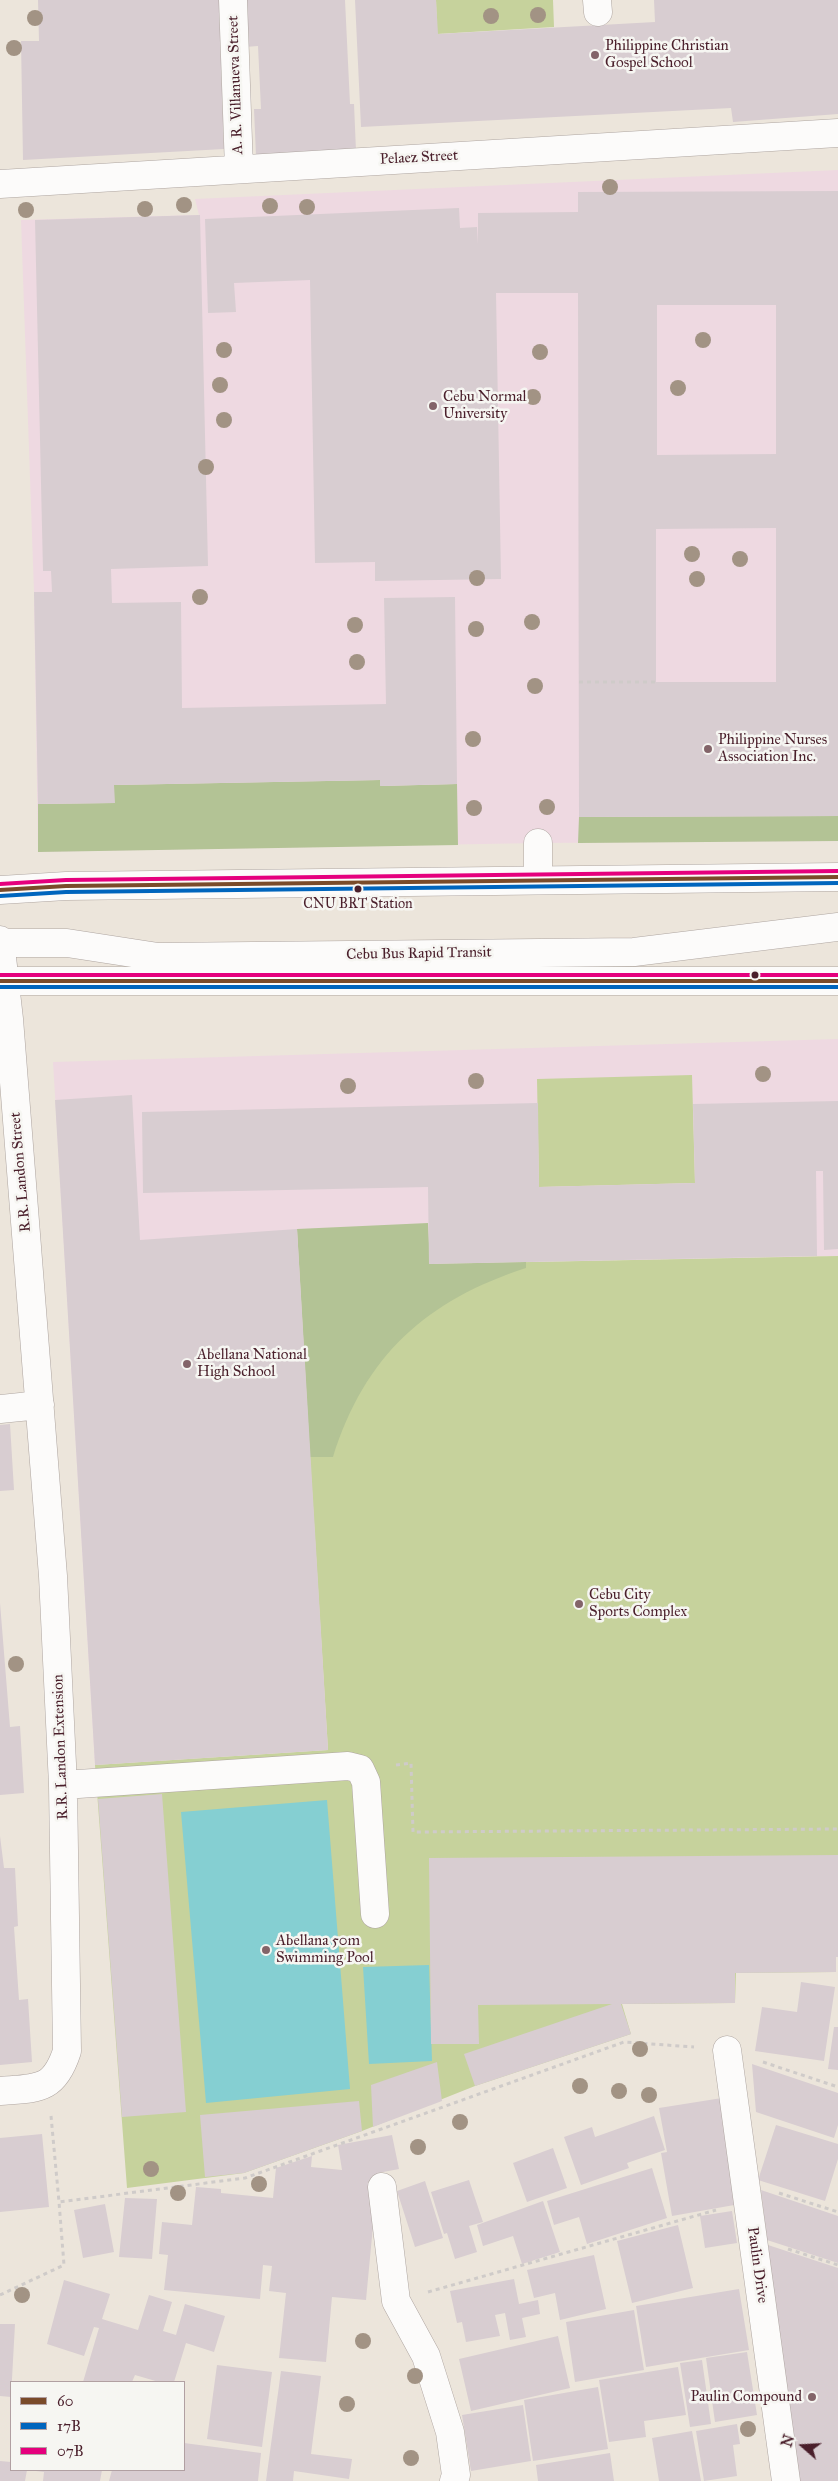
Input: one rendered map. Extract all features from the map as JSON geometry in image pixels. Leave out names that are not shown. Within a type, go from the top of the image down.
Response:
[{"type":"street","name":"A. R. Villanueva Street","points":[[232,0],[239,169]]},
{"type":"street","name":"Pelaez Street","points":[[0,184],[838,133]]},
{"type":"street","points":[[538,843],[538,880]]},
{"type":"street","points":[[0,890],[66,886],[838,877]]},
{"type":"street","name":"Cebu Bus Rapid Transit","points":[[0,942],[67,943],[158,957],[634,952],[838,927]]},
{"type":"street","name":"R.R. Landon Street","points":[[0,942],[40,1405]]},
{"type":"street","points":[[3,981],[838,981]]},
{"type":"street","points":[[0,1409],[40,1405]]},
{"type":"street","name":"R.R. Landon Extension","points":[[40,1405],[53,1576],[63,1785],[67,2051],[60,2072],[48,2084]]},
{"type":"street","points":[[63,1785],[338,1767],[360,1769],[366,1782],[374,1914]]},
{"type":"street","name":"Paulin Drive","points":[[727,2050],[786,2481]]},
{"type":"street","points":[[0,2091],[48,2084]]},
{"type":"street","points":[[382,2187],[396,2301],[426,2356],[450,2432],[456,2475],[454,2481]]},
{"type":"path","points":[[579,682],[656,682]]},
{"type":"path","points":[[360,1769],[411,1763],[413,1832],[838,1828]]},
{"type":"path","points":[[59,2202],[245,2178],[624,2042],[727,2050],[838,2087]]},
{"type":"path","points":[[0,2295],[64,2265],[48,2084]]},
{"type":"path","points":[[396,2301],[747,2202],[761,2187],[838,2212]]},
{"type":"path","points":[[754,2238],[838,2265]]},
{"type":"shaded area","name":"Cebu Normal University","points":[[838,170],[838,841],[538,843],[38,852],[34,592],[21,220],[199,215],[195,199]]},
{"type":"shaded area","name":"Abellana National High School","points":[[838,1039],[838,1256],[429,1264],[328,1750],[95,1765],[53,1062]]},
{"type":"green space","points":[[436,0],[553,0],[554,27],[437,34]]},
{"type":"green space","points":[[380,780],[381,786],[457,784],[458,845],[38,852],[38,804],[114,803],[114,785]]},
{"type":"green space","points":[[838,816],[838,841],[578,843],[579,817]]},
{"type":"green space","points":[[692,1075],[695,1183],[539,1187],[537,1079]]},
{"type":"green space","points":[[428,1223],[430,1264],[526,1262],[526,1268],[491,1281],[459,1297],[430,1315],[404,1336],[382,1361],[363,1389],[346,1421],[333,1457],[310,1457],[297,1229]]},
{"type":"green space","name":"Cebu City Sports Complex","points":[[838,1256],[838,1957],[836,1957],[836,1972],[736,1973],[735,2003],[622,2004],[631,2034],[475,2086],[362,2131],[244,2173],[127,2188],[95,1765],[328,1750],[310,1457],[429,1264]]},
{"type":"water","name":"Abellana 50m Swimming Pool","points":[[327,1800],[350,2089],[206,2103],[181,1812]]},
{"type":"water","points":[[429,1965],[432,2061],[369,2064],[363,1967]]},
{"type":"building","points":[[38,0],[219,0],[224,149],[23,160],[21,41],[39,41]]},
{"type":"building","points":[[243,0],[345,0],[350,104],[354,104],[356,151],[256,156],[254,109],[261,109],[258,46],[245,47]]},
{"type":"building","name":"Philippine Christian Gospel School","points":[[355,0],[436,0],[438,34],[655,22],[654,0],[838,0],[838,114],[733,122],[731,108],[361,127]]},
{"type":"building","points":[[838,191],[838,816],[579,817],[578,293],[496,293],[501,579],[375,581],[375,562],[315,563],[310,280],[234,283],[236,312],[208,313],[205,219],[459,208],[460,228],[477,227],[478,244],[478,213],[578,212],[578,192]],"holes":[[[657,305],[776,305],[776,454],[657,455]],[[776,528],[776,682],[656,682],[656,529]]]},
{"type":"building","points":[[200,215],[208,566],[111,569],[112,603],[181,602],[182,708],[386,704],[384,598],[455,597],[457,784],[380,786],[380,780],[114,785],[115,803],[38,804],[34,592],[52,592],[51,571],[43,571],[35,220]]},
{"type":"building","points":[[132,1095],[140,1240],[297,1229],[328,1750],[95,1765],[55,1100]]},
{"type":"building","points":[[838,1101],[838,1249],[824,1250],[823,1171],[816,1171],[817,1256],[429,1264],[428,1187],[143,1193],[142,1112],[538,1103],[539,1187],[695,1183],[693,1104]]},
{"type":"building","points":[[10,1424],[14,1490],[0,1491],[0,1425]]},
{"type":"building","points":[[0,1603],[10,1727],[20,1726],[24,1793],[0,1795]]},
{"type":"building","points":[[162,1794],[186,2112],[122,2117],[98,1799]]},
{"type":"building","points":[[0,1836],[4,1868],[15,1868],[18,1926],[14,1927],[19,2000],[28,1999],[32,2062],[0,2065]]},
{"type":"building","points":[[838,1855],[838,1957],[836,1957],[836,1972],[735,1973],[735,2003],[621,2004],[631,2034],[475,2086],[464,2054],[612,2004],[478,2005],[479,2044],[431,2044],[429,1858]]},
{"type":"building","points":[[801,1982],[835,1987],[824,2061],[755,2051],[762,2007],[797,2012]]},
{"type":"building","points":[[834,2027],[838,2027],[838,2070],[828,2069]]},
{"type":"building","points":[[437,2062],[442,2101],[373,2127],[371,2085]]},
{"type":"building","points":[[752,2064],[838,2093],[838,2125],[834,2138],[756,2112]]},
{"type":"building","points":[[722,2098],[740,2204],[672,2216],[661,2153],[667,2152],[659,2108]]},
{"type":"building","points":[[359,2101],[362,2131],[244,2173],[205,2177],[200,2115]]},
{"type":"building","points":[[654,2116],[665,2150],[627,2163],[629,2168],[581,2185],[564,2137],[592,2127],[595,2137]]},
{"type":"building","points":[[776,2125],[838,2144],[838,2159],[825,2201],[758,2180]]},
{"type":"building","points":[[42,2134],[49,2207],[0,2212],[0,2138]]},
{"type":"building","points":[[392,2135],[399,2169],[378,2173],[366,2300],[332,2297],[326,2362],[279,2358],[286,2293],[269,2291],[272,2266],[263,2265],[260,2299],[164,2290],[168,2255],[159,2254],[162,2222],[192,2225],[196,2187],[221,2189],[221,2193],[273,2198],[276,2168],[312,2156],[311,2167],[342,2170],[338,2145]]},
{"type":"building","points":[[553,2148],[567,2188],[527,2202],[513,2163]]},
{"type":"building","points":[[652,2168],[667,2218],[587,2244],[579,2217],[554,2225],[547,2201]]},
{"type":"building","points":[[469,2180],[483,2222],[469,2226],[477,2252],[455,2259],[447,2233],[444,2234],[431,2192]]},
{"type":"building","points":[[425,2181],[443,2238],[415,2247],[397,2191]]},
{"type":"building","points":[[761,2190],[838,2216],[838,2263],[767,2240]]},
{"type":"building","points":[[125,2198],[157,2199],[152,2259],[119,2257]]},
{"type":"building","points":[[543,2201],[560,2252],[522,2264],[513,2236],[483,2246],[477,2225]]},
{"type":"building","points":[[105,2204],[114,2252],[83,2258],[74,2210]]},
{"type":"building","points":[[732,2211],[737,2243],[705,2248],[700,2216]]},
{"type":"building","points":[[678,2225],[693,2288],[632,2303],[617,2241]]},
{"type":"building","name":"Paulin Compound","points":[[768,2245],[838,2268],[838,2481],[797,2481]]},
{"type":"building","points":[[594,2255],[606,2309],[560,2320],[555,2293],[534,2298],[527,2270]]},
{"type":"building","points":[[514,2279],[519,2304],[538,2300],[540,2314],[522,2318],[526,2337],[510,2340],[505,2313],[495,2315],[500,2336],[466,2342],[462,2322],[457,2323],[450,2291]]},
{"type":"building","points":[[64,2280],[110,2294],[102,2319],[138,2330],[149,2295],[172,2302],[163,2331],[176,2335],[185,2304],[225,2316],[214,2352],[186,2343],[174,2381],[156,2381],[135,2375],[132,2381],[83,2381],[99,2328],[94,2327],[84,2356],[47,2344]]},
{"type":"building","points":[[739,2289],[749,2350],[646,2367],[636,2306]]},
{"type":"building","points":[[634,2310],[644,2370],[575,2382],[566,2322]]},
{"type":"building","points":[[0,2324],[15,2324],[10,2397],[0,2396]]},
{"type":"building","points":[[558,2336],[570,2388],[471,2411],[459,2359]]},
{"type":"building","points":[[747,2352],[757,2415],[715,2422],[706,2358]]},
{"type":"building","points":[[702,2360],[711,2424],[690,2427],[680,2363]]},
{"type":"building","points":[[217,2365],[272,2372],[262,2447],[207,2439]]},
{"type":"building","points":[[678,2367],[686,2415],[644,2421],[646,2437],[609,2442],[599,2380]]},
{"type":"building","points":[[281,2371],[321,2376],[311,2454],[352,2459],[349,2479],[294,2471],[293,2481],[266,2481]]},
{"type":"building","points":[[598,2387],[608,2449],[533,2461],[524,2400]]},
{"type":"building","points":[[523,2405],[531,2461],[471,2471],[462,2415]]},
{"type":"building","points":[[737,2424],[740,2444],[733,2445],[737,2476],[704,2481],[696,2431]]},
{"type":"building","points":[[692,2431],[701,2481],[659,2481],[652,2438]]},
{"type":"building","points":[[185,2443],[261,2453],[258,2481],[109,2481],[112,2471],[185,2471]]},
{"type":"building","points":[[610,2453],[614,2481],[538,2481],[536,2465]]},
{"type":"building","points":[[0,2461],[10,2462],[10,2471],[27,2471],[25,2481],[0,2481]]},
{"type":"building","points":[[36,2471],[102,2471],[100,2481],[43,2481],[44,2472]]},
{"type":"transit line","name":"07B","points":[[0,884],[66,880],[838,871]]},
{"type":"transit line","name":"60","points":[[0,890],[66,886],[838,877]]},
{"type":"transit line","name":"17B","points":[[0,896],[66,892],[838,883]]},
{"type":"transit line","name":"07B","points":[[0,975],[838,975]]},
{"type":"transit line","name":"60","points":[[0,981],[838,981]]},
{"type":"transit line","name":"17B","points":[[0,987],[838,987]]},
{"type":"place","name":"Philippine Christian Gospel School","points":[[595,55]]},
{"type":"place","name":"Cebu Normal University","points":[[433,406]]},
{"type":"place","name":"Philippine Nurses Association Inc.","points":[[708,749]]},
{"type":"place","name":"CNU BRT Station","points":[[358,889]]},
{"type":"place","name":"Abellana National High School","points":[[187,1364]]},
{"type":"place","name":"Cebu City Sports Complex","points":[[579,1604]]},
{"type":"place","name":"Abellana 50m Swimming Pool","points":[[266,1950]]},
{"type":"place","name":"Paulin Compound","points":[[812,2397]]}]
